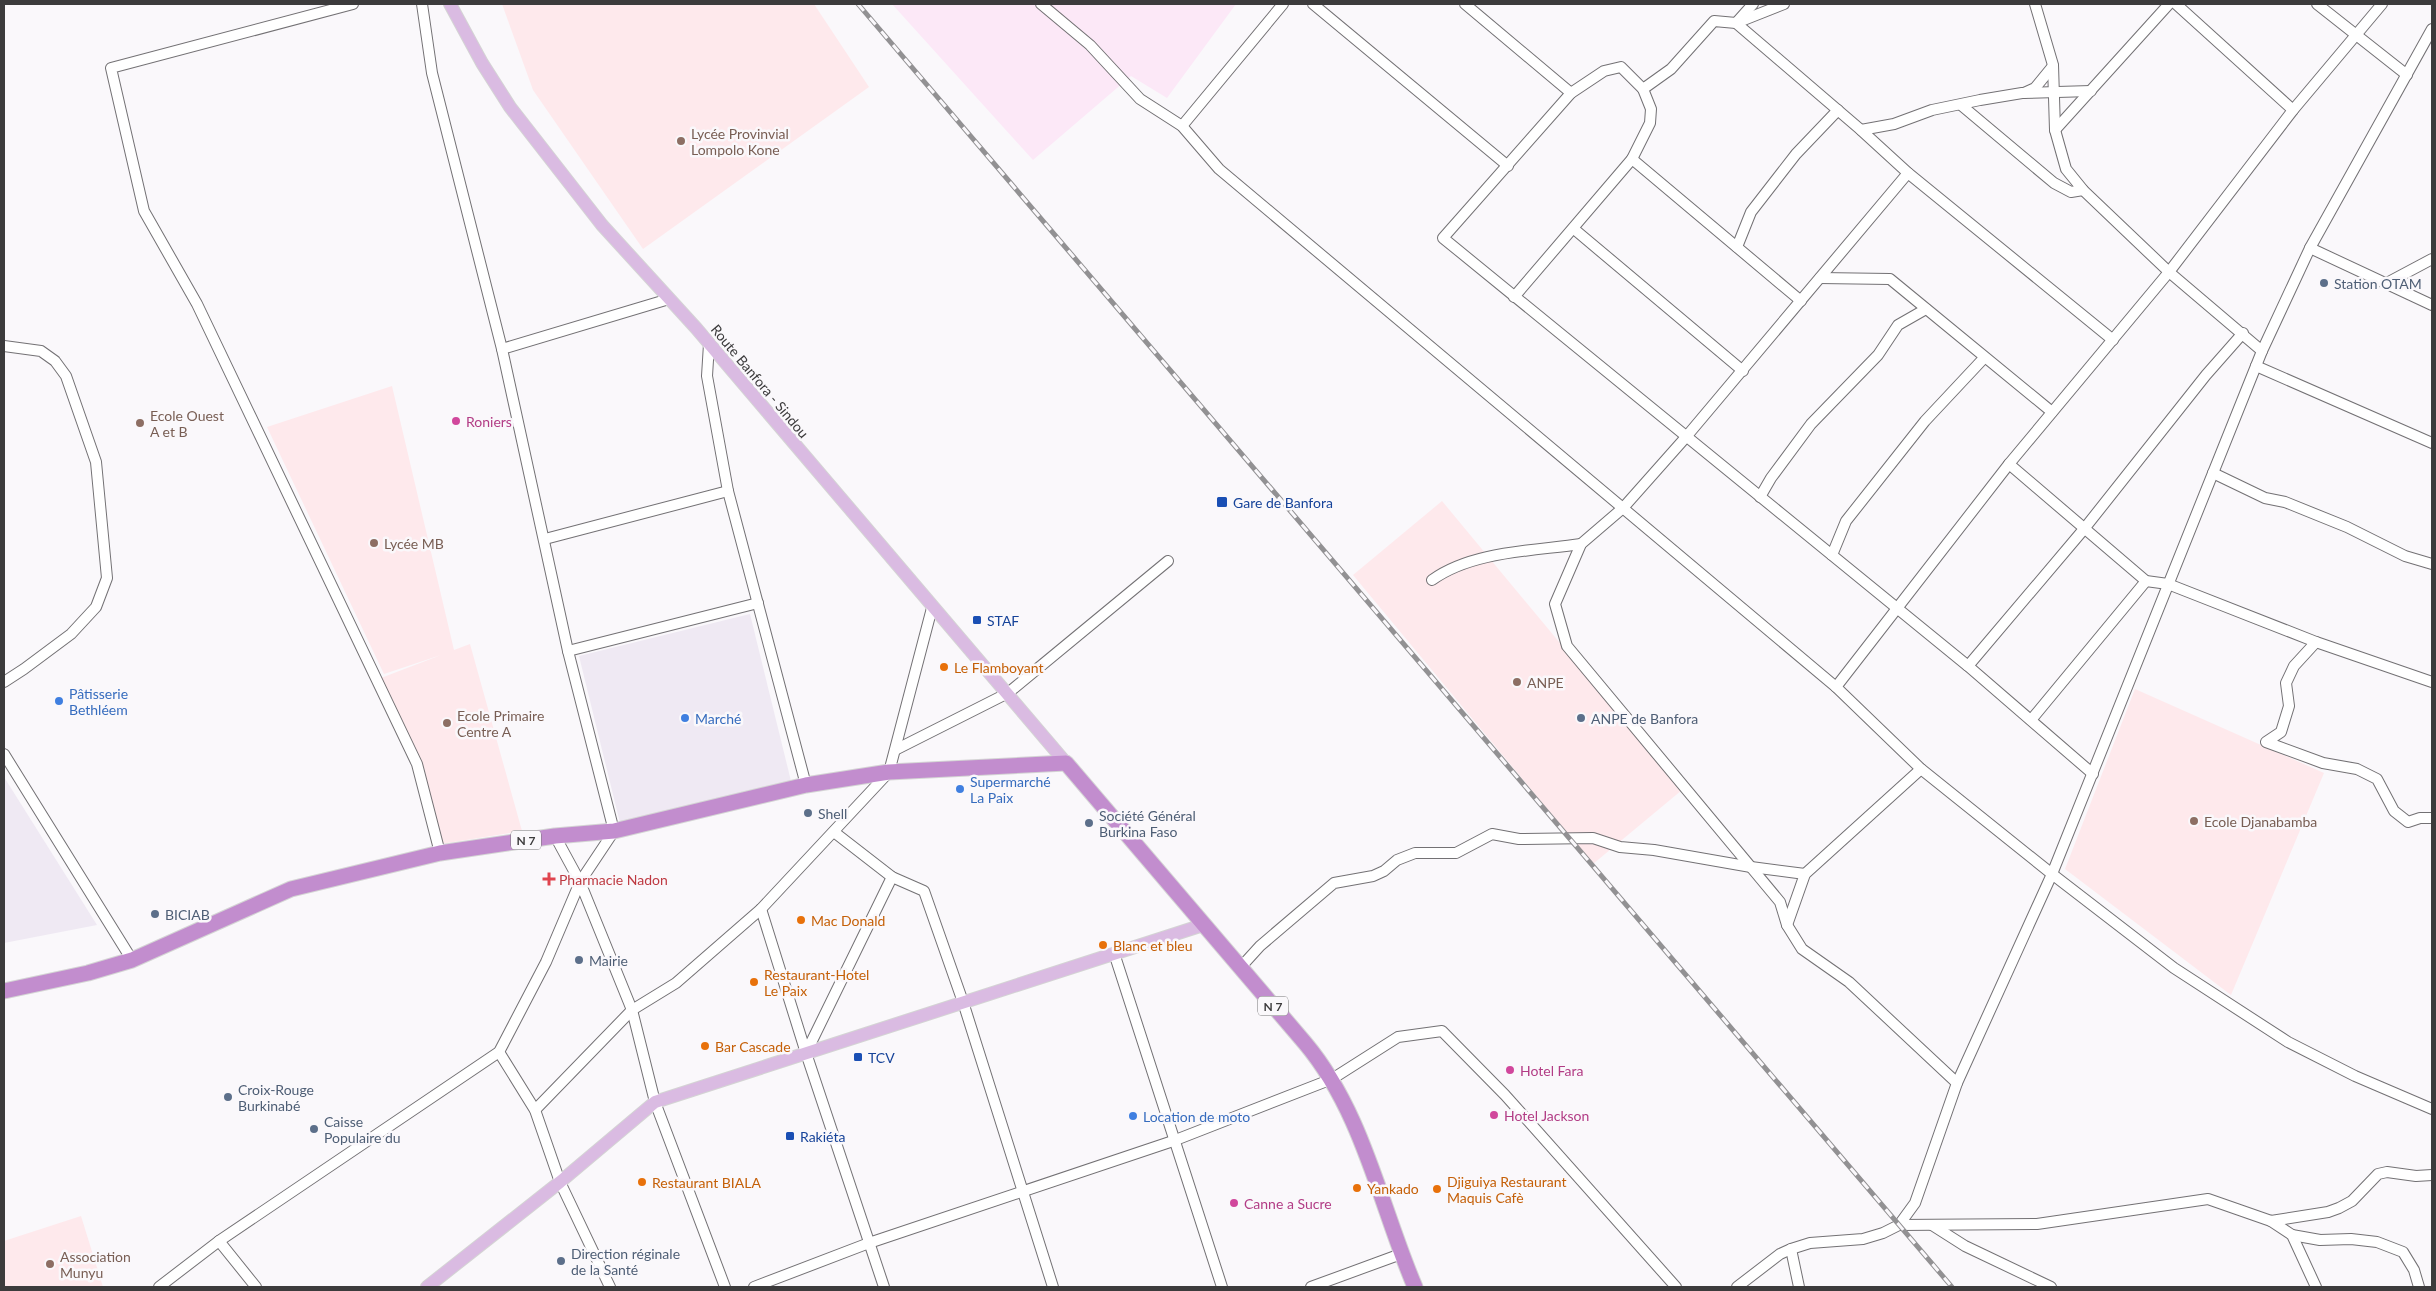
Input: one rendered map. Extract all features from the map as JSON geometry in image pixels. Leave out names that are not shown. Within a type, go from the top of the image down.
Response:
[{"type":"highway","name":"N 7","points":[[4,991],[132,960],[291,889],[440,853],[554,836],[614,831],[806,784],[889,772],[1066,763],[1322,1063],[1332,1079],[1360,1139],[1401,1254],[1415,1287]]},
{"type":"main road","name":"Route Banfora - Sindou","points":[[450,4],[482,63],[510,107],[602,225],[709,344],[1066,763]]},
{"type":"main road","points":[[427,1287],[560,1182],[655,1102],[1203,924]]},
{"type":"street","points":[[354,4],[111,68],[144,211],[197,304],[416,764],[440,853]]},
{"type":"street","points":[[160,1287],[220,1241],[499,1052],[546,962],[580,882],[614,831],[568,650],[502,350],[432,74],[422,4]]},
{"type":"street","points":[[1041,4],[1090,45],[1140,99],[1182,126],[1219,169],[1836,687],[1921,769],[2052,874],[2174,968],[2288,1042],[2355,1076],[2432,1109]]},
{"type":"street","points":[[1182,126],[1283,4]]},
{"type":"street","points":[[1314,4],[1508,166]]},
{"type":"street","points":[[1465,4],[1571,93]]},
{"type":"street","points":[[1736,23],[1754,4]]},
{"type":"street","points":[[1643,89],[1671,69],[1714,21],[1736,23],[1784,4]]},
{"type":"street","points":[[2035,4],[2053,65],[2055,130],[2066,169],[2083,190],[2169,272],[2262,351]]},
{"type":"street","points":[[2055,130],[2169,4]]},
{"type":"street","points":[[2176,4],[2293,110]]},
{"type":"street","points":[[2317,4],[2407,75]]},
{"type":"street","points":[[1836,687],[2009,464],[2169,272],[2293,110],[2382,4]]},
{"type":"street","points":[[1736,23],[1861,130],[1908,173],[2113,340]]},
{"type":"street","points":[[1899,1225],[1915,1203],[1957,1083],[2052,874],[2262,351],[2310,248],[2432,29]]},
{"type":"street","points":[[2022,94],[2035,88],[2053,65]]},
{"type":"street","points":[[1514,297],[1632,159],[1650,123],[1651,109],[1643,89],[1621,67],[1604,71],[1571,93],[1443,238],[1514,297],[1968,666],[2093,774]]},
{"type":"street","points":[[1861,130],[1894,124],[1932,110],[2022,94],[2091,91]]},
{"type":"street","points":[[1961,105],[2054,183],[2071,192],[2083,190]]},
{"type":"street","points":[[1737,247],[1751,212],[1796,154],[1838,110]]},
{"type":"street","points":[[1632,159],[1801,301]]},
{"type":"street","points":[[1908,173],[1686,437],[1623,508],[1581,544],[1555,604],[1567,646],[1780,902],[1787,925],[1802,948],[1849,982],[1957,1083]]},
{"type":"street","points":[[1574,229],[1743,371]]},
{"type":"street","points":[[2310,248],[2432,305]]},
{"type":"street","points":[[2386,284],[2432,259]]},
{"type":"street","points":[[1820,278],[1890,279],[2052,412]]},
{"type":"street","points":[[502,350],[669,298]]},
{"type":"street","points":[[1760,497],[1771,478],[1811,424],[1878,355],[1898,325],[1926,309]]},
{"type":"street","points":[[1968,666],[2084,529],[2206,375],[2243,333]]},
{"type":"street","points":[[709,344],[707,376],[728,491],[806,784]]},
{"type":"street","points":[[4,346],[41,351],[55,361],[66,376],[96,462],[107,578],[96,607],[71,634],[4,682]]},
{"type":"street","points":[[1832,556],[1846,520],[1926,421],[1984,358]]},
{"type":"street","points":[[2256,366],[2432,443]]},
{"type":"street","points":[[2009,464],[2146,581],[2168,584],[2316,642],[2432,682]]},
{"type":"street","points":[[2213,472],[2265,498],[2285,502],[2347,528],[2405,556],[2432,564]]},
{"type":"street","points":[[545,539],[728,491]]},
{"type":"street","points":[[1432,580],[1453,567],[1471,560],[1581,544]]},
{"type":"street","points":[[897,749],[1008,693],[1168,561]]},
{"type":"street","points":[[2031,720],[2146,581]]},
{"type":"street","points":[[568,650],[758,604]]},
{"type":"street","points":[[535,1110],[632,1010],[676,983],[761,909],[889,772],[897,749],[932,608]]},
{"type":"street","points":[[2316,642],[2294,666],[2286,683],[2289,706],[2281,732],[2266,742],[2323,763],[2357,770],[2377,779],[2394,811],[2408,822],[2420,818],[2432,818]]},
{"type":"street","points":[[4,754],[132,960]]},
{"type":"street","points":[[1787,925],[1804,874],[1921,769]]},
{"type":"street","points":[[834,832],[892,877],[924,891],[963,1002],[1053,1287]]},
{"type":"street","points":[[1240,968],[1260,946],[1334,883],[1373,876],[1384,871],[1397,860],[1414,853],[1456,853],[1492,834],[1519,838],[1593,838],[1620,847],[1654,850],[1804,874]]},
{"type":"street","points":[[554,836],[580,882],[632,1010],[655,1102],[725,1287]]},
{"type":"street","points":[[806,1053],[892,877]]},
{"type":"street","points":[[761,909],[806,1053],[884,1287]]},
{"type":"street","points":[[1114,953],[1173,1141],[1222,1287]]},
{"type":"street","points":[[754,1287],[869,1243],[1173,1141],[1332,1079],[1398,1037],[1442,1031],[1505,1095],[1676,1287]]},
{"type":"street","points":[[499,1052],[535,1110],[560,1182],[610,1287]]},
{"type":"street","points":[[2271,1222],[2328,1212],[2339,1208],[2352,1201],[2378,1174],[2388,1172],[2432,1176]]},
{"type":"street","points":[[2416,1176],[2432,1183]]},
{"type":"street","points":[[1737,1287],[1780,1254],[1791,1249],[1810,1243],[1862,1240],[1899,1225],[2037,1224],[2208,1199],[2271,1222],[2292,1235],[2320,1240],[2350,1239],[2377,1242],[2403,1252],[2414,1270],[2419,1287]]},
{"type":"street","points":[[1931,1225],[1965,1246],[2051,1287]]},
{"type":"street","points":[[2292,1235],[2316,1287]]},
{"type":"street","points":[[220,1241],[256,1287]]},
{"type":"street","points":[[1791,1249],[1799,1287]]},
{"type":"street","points":[[1311,1287],[1401,1254]]},
{"type":"shaded area","name":"Lycée Provinvial Lompolo Kone","points":[[502,4],[814,4],[869,87],[643,249],[533,90]]},
{"type":"shaded area","points":[[892,4],[1236,4],[1167,98],[1131,76],[1033,160]]},
{"type":"shaded area","name":"Lycée MB","points":[[392,386],[454,650],[470,644],[522,831],[441,844],[424,768],[381,678],[441,655],[384,674],[267,427]]},
{"type":"shaded area","name":"ANPE","points":[[1442,501],[1682,790],[1593,864],[1353,575]]},
{"type":"shaded area","name":"Marché","points":[[750,614],[791,781],[620,823],[579,656]]},
{"type":"shaded area","name":"Ecole Djanabamba","points":[[2135,689],[2324,773],[2231,995],[2065,869]]},
{"type":"shaded area","points":[[4,777],[97,925],[4,943]]},
{"type":"shaded area","name":"Association Munyu","points":[[81,1216],[103,1287],[4,1287],[4,1241]]},
{"type":"railway","points":[[858,4],[1952,1287]]},
{"type":"place","name":"Lycée Provinvial Lompolo Kone","points":[[681,141]]},
{"type":"place","name":"Station OTAM","points":[[2324,283]]},
{"type":"place","name":"Roniers","points":[[456,421]]},
{"type":"place","name":"Ecole Ouest A et B","points":[[140,423]]},
{"type":"place","name":"Gare de Banfora","points":[[1222,502]]},
{"type":"place","name":"Lycée MB","points":[[374,543]]},
{"type":"place","name":"STAF","points":[[977,620]]},
{"type":"place","name":"Le Flamboyant","points":[[944,667]]},
{"type":"place","name":"ANPE","points":[[1517,682]]},
{"type":"place","name":"Pâtisserie Bethléem","points":[[59,701]]},
{"type":"place","name":"Marché","points":[[685,718]]},
{"type":"place","name":"ANPE de Banfora","points":[[1581,718]]},
{"type":"place","name":"Ecole Primaire Centre A","points":[[447,723]]},
{"type":"place","name":"Supermarché La Paix","points":[[960,789]]},
{"type":"place","name":"Shell","points":[[808,813]]},
{"type":"place","name":"Ecole Djanabamba","points":[[2194,821]]},
{"type":"place","name":"Société Général Burkina Faso","points":[[1089,823]]},
{"type":"place","name":"Pharmacie Nadon","points":[[549,879]]},
{"type":"place","name":"BICIAB","points":[[155,914]]},
{"type":"place","name":"Mac Donald","points":[[801,920]]},
{"type":"place","name":"Blanc et bleu","points":[[1103,945]]},
{"type":"place","name":"Mairie","points":[[579,960]]},
{"type":"place","name":"Restaurant-Hotel Le Paix","points":[[754,982]]},
{"type":"place","name":"Bar Cascade","points":[[705,1046]]},
{"type":"place","name":"TCV","points":[[858,1057]]},
{"type":"place","name":"Hotel Fara","points":[[1510,1070]]},
{"type":"place","name":"Croix-Rouge Burkinabé","points":[[228,1097]]},
{"type":"place","name":"Hotel Jackson","points":[[1494,1115]]},
{"type":"place","name":"Location de moto","points":[[1133,1116]]},
{"type":"place","name":"Caisse Populaire du","points":[[314,1129]]},
{"type":"place","name":"Rakiéta","points":[[790,1136]]},
{"type":"place","name":"Restaurant BIALA","points":[[642,1182]]},
{"type":"place","name":"Yankado","points":[[1357,1188]]},
{"type":"place","name":"Djiguiya Restaurant Maquis Cafè","points":[[1437,1189]]},
{"type":"place","name":"Canne a Sucre","points":[[1234,1203]]},
{"type":"place","name":"Direction réginale de la Santé","points":[[561,1261]]},
{"type":"place","name":"Association Munyu","points":[[50,1264]]}]
